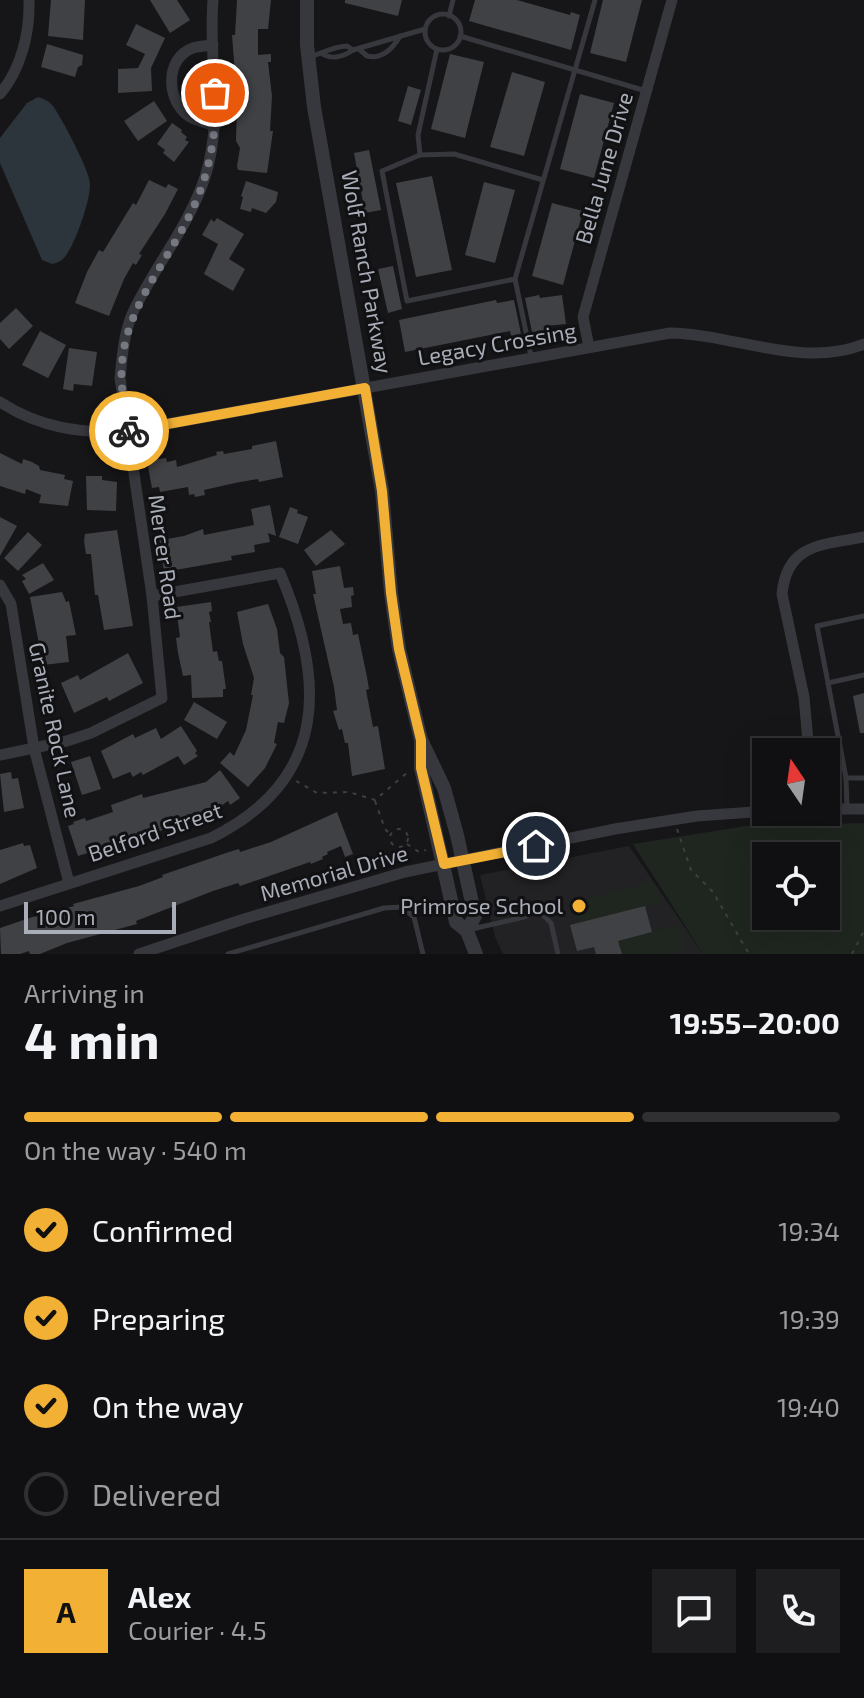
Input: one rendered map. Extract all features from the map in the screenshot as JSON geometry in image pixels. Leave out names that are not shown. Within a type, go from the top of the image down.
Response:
[{"type":"street","points":[[0,94],[20,60],[30,15],[29,0]]},
{"type":"street","name":"Mercer Road","points":[[0,755],[91,733],[162,698],[152,596],[120,378],[122,354],[132,315],[194,206],[206,174],[215,126],[213,0]]},
{"type":"street","name":"Wolf Ranch Parkway","points":[[307,0],[315,55],[314,107],[382,491],[399,649],[421,740],[444,788],[463,861],[475,916],[467,931]]},
{"type":"street","name":"Bella June Drive","points":[[589,347],[583,317],[672,0]]},
{"type":"street","points":[[213,45],[192,48],[180,57],[170,77],[173,95],[180,108],[191,118],[215,126]]},
{"type":"street","name":"Legacy Crossing","points":[[0,402],[17,413],[52,426],[82,432],[128,431],[670,333],[698,333],[794,352],[830,352],[864,344]]},
{"type":"street","points":[[808,738],[804,697],[782,594],[783,582],[800,553],[813,547],[864,537]]},
{"type":"street","name":"Belford Street","points":[[0,906],[211,838],[235,826],[262,807],[283,783],[299,755],[308,724],[311,697],[309,672],[295,608],[280,573],[152,596]]},
{"type":"street","name":"Granite Rock Lane","points":[[0,585],[11,604],[34,748],[69,883]]},
{"type":"street","name":"Wolf Ranch Parkway","points":[[421,740],[421,768],[456,922],[467,931],[476,954]]},
{"type":"street","points":[[840,809],[864,809]]},
{"type":"street","name":"Memorial Drive","points":[[139,954],[244,919],[405,872],[615,829],[752,812]]},
{"type":"lane","points":[[449,16],[453,0]]},
{"type":"lane","points":[[531,356],[515,279],[594,0]]},
{"type":"lane","points":[[315,55],[345,55],[425,29],[437,15],[449,16],[458,23],[460,36],[452,48],[437,49],[427,41],[425,29]]},
{"type":"lane","points":[[356,50],[367,56],[379,56],[392,50],[400,36]]},
{"type":"lane","points":[[460,36],[646,91]]},
{"type":"lane","points":[[420,155],[418,135],[437,49]]},
{"type":"lane","points":[[515,279],[407,301],[382,171],[420,155],[454,154],[543,180]]},
{"type":"lane","points":[[847,809],[846,778],[817,626],[864,616]]},
{"type":"lane","points":[[828,683],[864,675]]},
{"type":"lane","points":[[846,778],[864,778]]},
{"type":"lane","points":[[228,954],[384,908],[402,907],[414,917],[423,954]]},
{"type":"lane","points":[[467,931],[524,917],[538,910],[551,923],[558,954]]},
{"type":"path","points":[[375,800],[409,772]]},
{"type":"path","points":[[296,781],[317,793],[349,792],[375,800]]},
{"type":"path","points":[[375,800],[385,829],[390,834],[390,842],[395,847],[406,844]]},
{"type":"path","points":[[676,820],[691,870],[713,892],[749,954]]},
{"type":"path","points":[[390,834],[396,830],[404,831],[406,844]]},
{"type":"path","points":[[406,844],[419,852],[432,848]]},
{"type":"path","points":[[852,954],[864,931]]},
{"type":"shaded area","points":[[38,97],[50,103],[57,112],[90,184],[77,235],[63,259],[52,264],[42,260],[0,163],[0,138],[27,103]]},
{"type":"shaded area","points":[[864,823],[864,954],[703,954],[633,844],[746,826]]},
{"type":"shaded area","name":"Primrose School","points":[[629,846],[703,954],[503,954],[495,937],[480,875]]},
{"type":"shaded area","points":[[652,882],[664,902],[578,923],[573,902]]},
{"type":"shaded area","points":[[680,924],[687,949],[668,954],[622,954],[618,941]]},
{"type":"building","points":[[51,0],[85,0],[83,40],[48,36]]},
{"type":"building","points":[[150,0],[177,0],[190,20],[170,33]]},
{"type":"building","points":[[237,0],[271,0],[268,29],[258,29],[258,55],[271,54],[271,62],[268,62],[272,96],[270,131],[273,131],[267,173],[238,170],[237,166],[240,148],[236,141],[237,99],[232,35],[235,35]]},
{"type":"building","points":[[345,0],[402,0],[398,16],[345,3]]},
{"type":"building","points":[[475,0],[517,0],[580,15],[571,50],[469,21]]},
{"type":"building","points":[[603,0],[642,0],[626,62],[590,53]]},
{"type":"building","points":[[136,24],[165,38],[151,68],[152,91],[118,93],[118,69],[138,68],[145,54],[126,45]]},
{"type":"building","points":[[47,44],[83,55],[82,65],[78,67],[75,77],[41,67]]},
{"type":"building","points":[[450,54],[484,62],[465,138],[431,129]]},
{"type":"building","points":[[512,72],[545,82],[524,156],[490,147]]},
{"type":"building","points":[[408,86],[421,90],[411,125],[398,121]]},
{"type":"building","points":[[580,94],[614,103],[594,178],[560,169]]},
{"type":"building","points":[[154,101],[167,121],[138,141],[124,121]]},
{"type":"building","points":[[172,123],[182,130],[187,137],[185,140],[189,142],[174,162],[157,144]]},
{"type":"building","points":[[369,150],[381,210],[365,213],[354,153]]},
{"type":"building","points":[[432,176],[452,270],[416,277],[396,183]]},
{"type":"building","points":[[149,180],[166,188],[168,184],[178,189],[139,254],[142,255],[136,265],[133,263],[124,279],[109,316],[75,303],[99,250],[103,252],[133,203],[136,205]]},
{"type":"building","points":[[246,181],[278,192],[276,202],[266,213],[252,208],[251,212],[240,209]]},
{"type":"building","points":[[484,182],[515,190],[495,263],[465,255]]},
{"type":"building","points":[[552,203],[583,211],[563,285],[532,276]]},
{"type":"building","points":[[217,218],[244,234],[229,259],[245,269],[233,291],[204,274],[218,244],[202,235],[211,219],[214,222]]},
{"type":"building","points":[[393,266],[402,309],[388,313],[378,269]]},
{"type":"building","points":[[539,295],[540,298],[562,295],[566,324],[545,326],[546,331],[532,332],[525,298]]},
{"type":"building","points":[[496,300],[497,303],[514,300],[521,334],[511,336],[510,331],[405,352],[399,320]]},
{"type":"building","points":[[16,308],[33,326],[9,349],[0,339],[0,323]]},
{"type":"building","points":[[40,331],[66,345],[48,378],[22,365]]},
{"type":"building","points":[[69,348],[97,352],[92,386],[74,384],[73,391],[63,389]]},
{"type":"building","points":[[276,441],[283,477],[204,490],[205,495],[195,497],[194,494],[189,495],[188,487],[160,492],[159,487],[152,488],[147,461],[176,460],[177,467],[217,455],[216,452],[223,451],[224,454],[252,449],[252,446]]},
{"type":"building","points":[[0,453],[22,464],[23,459],[32,462],[40,470],[65,475],[64,479],[73,481],[68,506],[39,503],[41,495],[26,489],[25,494],[0,486]]},
{"type":"building","points":[[86,476],[102,476],[102,480],[117,482],[116,511],[87,510]]},
{"type":"building","points":[[270,505],[276,536],[268,533],[270,542],[254,545],[255,552],[231,556],[232,560],[164,572],[159,537],[184,536],[203,529],[204,535],[254,525],[251,509]]},
{"type":"building","points":[[290,507],[308,517],[298,544],[279,537]]},
{"type":"building","points":[[0,517],[17,526],[0,556]]},
{"type":"building","points":[[117,530],[133,626],[104,630],[98,595],[95,595],[91,554],[86,554],[84,541],[85,534]]},
{"type":"building","points":[[331,530],[345,544],[316,566],[304,550]]},
{"type":"building","points":[[28,532],[42,545],[18,571],[4,558]]},
{"type":"building","points":[[43,563],[54,580],[29,594],[22,575]]},
{"type":"building","points":[[340,566],[344,588],[353,587],[354,595],[351,596],[352,607],[340,609],[343,624],[351,623],[353,635],[358,634],[373,727],[378,726],[385,769],[352,776],[348,743],[345,743],[333,711],[337,710],[334,687],[313,594],[316,594],[312,571]]},
{"type":"building","points":[[62,592],[66,602],[69,601],[76,635],[66,636],[69,662],[43,665],[30,597]]},
{"type":"building","points":[[211,602],[209,622],[213,652],[217,651],[219,661],[222,661],[226,689],[223,689],[223,697],[192,698],[191,675],[183,676],[178,653],[176,638],[180,637],[176,607]]},
{"type":"building","points":[[268,604],[277,629],[280,653],[284,657],[289,703],[284,723],[278,722],[274,743],[277,744],[265,768],[248,787],[220,763],[230,752],[234,756],[246,730],[253,695],[254,678],[237,612]]},
{"type":"building","points":[[128,653],[143,683],[109,701],[107,697],[74,713],[61,683],[78,675],[80,680]]},
{"type":"building","points":[[864,693],[864,733],[860,733],[853,696]]},
{"type":"building","points":[[194,702],[227,722],[217,739],[184,720]]},
{"type":"building","points":[[181,726],[198,756],[184,765],[178,756],[143,775],[141,772],[133,777],[130,772],[113,779],[101,751],[133,734],[135,738],[156,728],[161,739]]},
{"type":"building","points":[[90,756],[101,789],[82,795],[71,762]]},
{"type":"building","points":[[220,770],[240,798],[230,805],[228,801],[212,815],[78,856],[68,826],[73,822],[113,812],[111,805],[142,794],[143,798],[206,782]]},
{"type":"building","points":[[11,772],[12,779],[18,778],[24,808],[4,812],[0,774]]},
{"type":"building","points":[[337,812],[353,854],[345,857],[341,846],[311,864],[213,891],[136,921],[137,924],[67,943],[40,954],[30,954],[29,951],[1,954],[0,928],[139,886],[229,852],[239,849],[240,852],[271,842]]},
{"type":"building","points":[[23,843],[24,846],[30,845],[37,868],[0,884],[0,850]]},
{"type":"building","points":[[645,906],[652,932],[618,941],[622,954],[596,954],[594,947],[577,951],[570,925]]},
{"type":"way so far","points":[[129,431],[120,378],[122,354],[132,315],[194,206],[206,174],[216,117],[215,93]]},
{"type":"place","name":"Primrose School","points":[[579,906]]},
{"type":"route","points":[[129,431],[365,388],[382,491],[399,649],[421,740],[421,768],[444,864],[536,846]]}]
